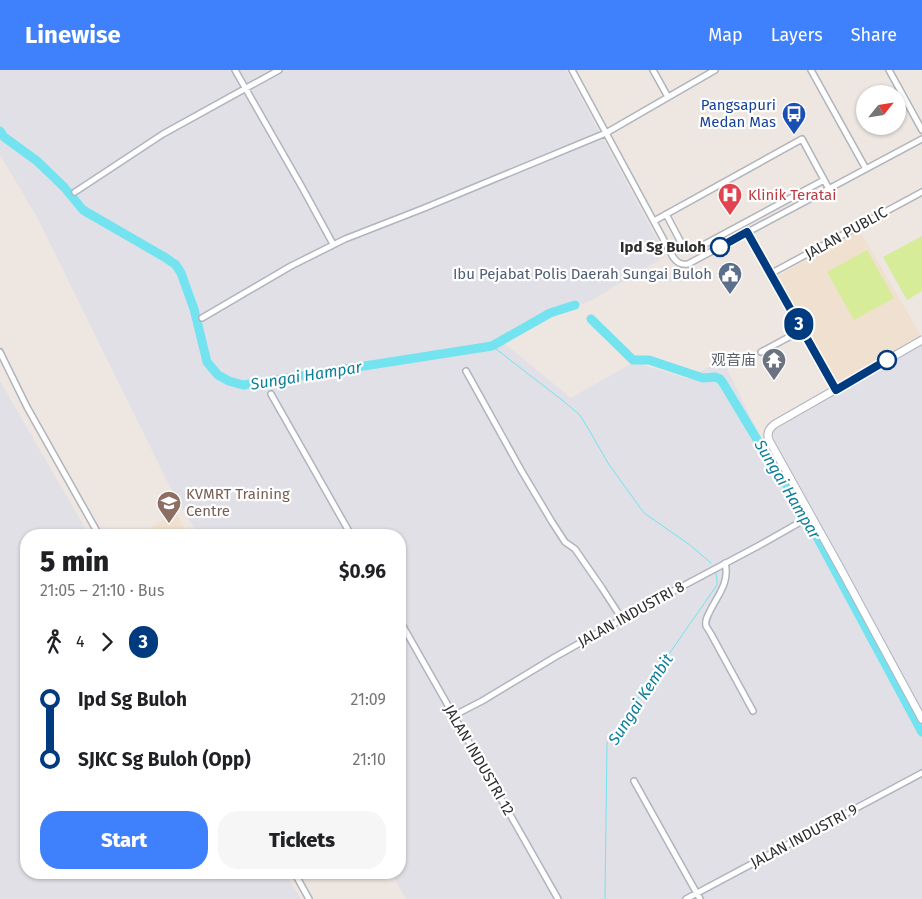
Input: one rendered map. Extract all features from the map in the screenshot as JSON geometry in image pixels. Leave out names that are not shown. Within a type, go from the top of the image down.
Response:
[{"type":"street","points":[[235,70],[333,244]]},
{"type":"street","points":[[75,192],[163,134],[279,70]]},
{"type":"street","points":[[572,70],[673,257],[680,264],[688,264],[922,139]]},
{"type":"street","points":[[653,70],[668,97]]},
{"type":"street","points":[[202,318],[291,266],[345,238],[422,209],[606,133],[715,70]]},
{"type":"street","points":[[811,70],[866,169]]},
{"type":"street","points":[[889,70],[922,130]]},
{"type":"street","points":[[654,221],[802,139],[829,189]]},
{"type":"street","points":[[666,214],[685,250],[694,250],[824,180]]},
{"type":"street","name":"JALAN PUBLIC","points":[[770,274],[922,192]]},
{"type":"street","points":[[747,232],[836,390]]},
{"type":"street","points":[[761,352],[802,330]]},
{"type":"street","points":[[922,340],[775,424],[768,432],[770,442],[808,518],[922,719]]},
{"type":"street","points":[[0,352],[27,408],[96,529]]},
{"type":"street","points":[[466,371],[552,522],[565,542],[575,549],[622,619]]},
{"type":"street","points":[[271,394],[348,529]]},
{"type":"street","name":"JALAN INDUSTRI 8","points":[[453,716],[622,619],[808,518]]},
{"type":"street","points":[[725,563],[726,582],[706,619],[706,626],[753,711]]},
{"type":"street","name":"JALAN INDUSTRI 12","points":[[406,632],[558,899]]},
{"type":"street","name":"JALAN INDUSTRI 9","points":[[686,899],[698,896],[922,773]]},
{"type":"street","points":[[634,781],[698,896]]},
{"type":"street","points":[[298,879],[309,899]]},
{"type":"shaded area","points":[[0,70],[566,70],[666,256],[592,300],[549,317],[504,343],[571,398],[634,362],[688,379],[722,359],[761,438],[922,344],[922,899],[406,899],[394,879],[406,879],[406,529],[195,529],[169,485],[37,217],[0,155]]},
{"type":"shaded area","points":[[859,229],[921,336],[843,381],[837,381],[776,277]]},
{"type":"shaded area","points":[[0,381],[86,529],[20,529],[20,879],[289,879],[301,899],[0,899]]},
{"type":"shaded area","points":[[176,513],[185,529],[148,529]]},
{"type":"green space","points":[[922,236],[922,291],[907,300],[883,257]]},
{"type":"green space","points":[[867,250],[894,298],[854,320],[827,272]]},
{"type":"waterway","name":"Sungai Hampar","points":[[0,131],[4,137],[37,161],[64,187],[83,210],[176,265],[181,273],[194,309],[207,362],[218,375],[229,381],[243,385],[492,346],[550,313],[575,305]]},
{"type":"waterway","name":"Sungai Hampar","points":[[591,319],[633,360],[649,360],[703,378],[715,377],[720,379],[767,456],[772,460],[815,533],[922,732]]},
{"type":"waterway","name":"Sungai Kembit","points":[[492,346],[580,415],[608,463],[644,513],[690,545],[711,563]]},
{"type":"waterway","name":"Sungai Kembit","points":[[605,899],[607,743],[717,585],[716,573]]},
{"type":"bus line","name":"3","points":[[720,247],[747,232],[836,390],[887,360]]},
{"type":"place","name":"Pangsapuri Medan Mas","points":[[794,135]]},
{"type":"place","name":"Klinik Teratai","points":[[730,216]]},
{"type":"place","name":"Ipd Sg Buloh","points":[[720,247]]},
{"type":"place","name":"Ibu Pejabat Polis Daerah Sungai Buloh","points":[[730,295]]},
{"type":"place","name":"观音庙","points":[[774,381]]},
{"type":"place","name":"KVMRT Training Centre","points":[[169,524]]}]
